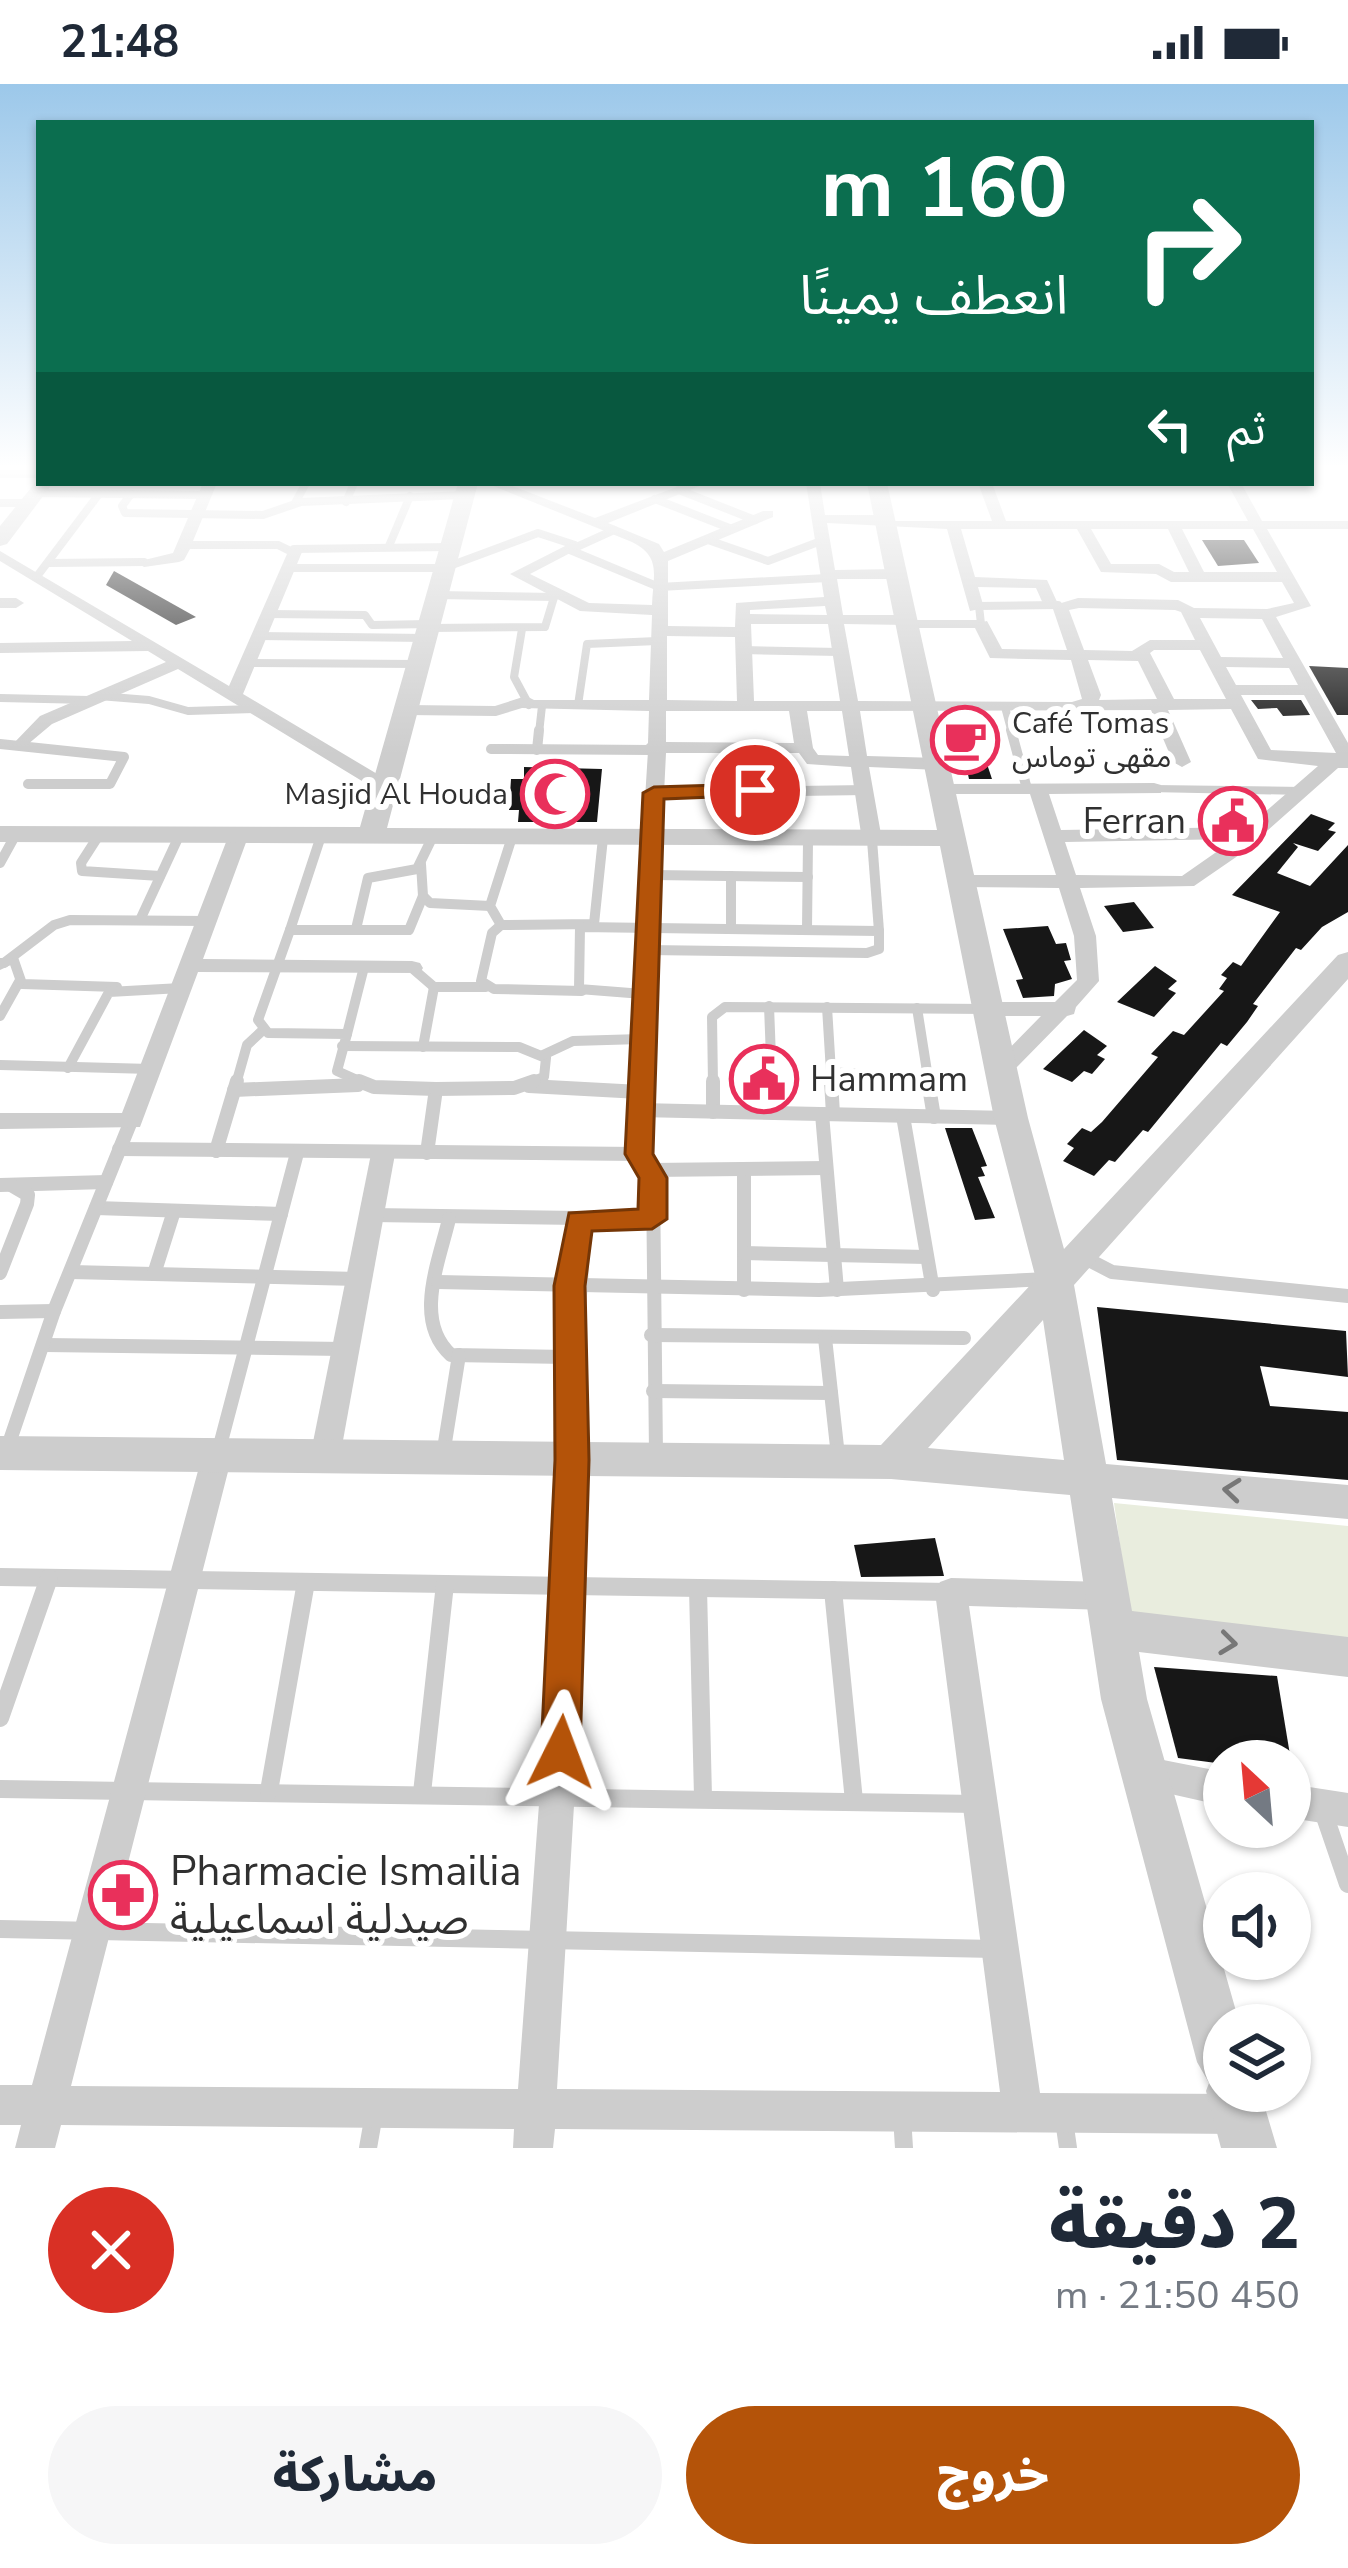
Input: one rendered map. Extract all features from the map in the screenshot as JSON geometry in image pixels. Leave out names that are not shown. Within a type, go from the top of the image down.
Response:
[{"type":"street","points":[[24,562],[43,569],[178,663],[387,788]]},
{"type":"street","points":[[232,696],[290,562]]},
{"type":"street","points":[[371,836],[446,562]]},
{"type":"street","points":[[538,562],[519,571],[524,580],[555,596],[658,627],[742,634],[832,610],[908,622]]},
{"type":"street","points":[[641,1039],[655,838],[653,749],[662,562]]},
{"type":"street","points":[[825,562],[848,705],[863,764],[872,840]]},
{"type":"street","points":[[896,562],[1011,1118],[1054,1282],[1109,1613],[1143,1773],[1208,2004]]},
{"type":"street","points":[[964,562],[996,654],[1143,655]]},
{"type":"street","points":[[1099,562],[1102,568],[1198,577],[1290,578]]},
{"type":"street","points":[[1191,562],[1198,577]]},
{"type":"street","points":[[1189,613],[1267,614],[1303,606],[1282,562]]},
{"type":"street","points":[[827,577],[898,574]]},
{"type":"street","points":[[969,582],[1042,583],[1058,605],[1092,695],[1084,705]]},
{"type":"street","points":[[1058,605],[1178,605],[1189,613],[1268,757],[1344,756]]},
{"type":"street","points":[[1267,614],[1344,756]]},
{"type":"street","points":[[742,634],[746,705]]},
{"type":"street","points":[[0,648],[152,646]]},
{"type":"street","points":[[1143,655],[1148,646],[1294,663]]},
{"type":"street","points":[[1143,655],[1181,761]]},
{"type":"street","points":[[21,746],[46,721],[178,663]]},
{"type":"street","points":[[407,710],[496,711],[532,704],[1162,704],[1310,690]]},
{"type":"street","points":[[797,705],[804,748],[818,762],[863,764],[1032,789],[1304,791]]},
{"type":"street","points":[[653,749],[804,748]]},
{"type":"street","points":[[962,881],[1186,882],[1254,833],[1344,756]]},
{"type":"street","points":[[1002,1069],[1066,1009],[1088,981],[1090,964],[1068,883],[1032,789]]},
{"type":"street","points":[[1052,836],[1254,833]]},
{"type":"street","points":[[8,834],[808,841],[953,838]]},
{"type":"street","points":[[0,1121],[131,1121],[238,837]]},
{"type":"street","points":[[190,964],[412,968]]},
{"type":"street","points":[[891,1462],[1346,965]]},
{"type":"street","points":[[988,1009],[1066,1009]]},
{"type":"street","points":[[325,1457],[383,1154]]},
{"type":"street","points":[[534,2129],[559,1794],[572,1460],[569,1286],[579,1220]]},
{"type":"street","points":[[3,1453],[838,1460],[1086,1475],[1348,1502]]},
{"type":"street","points":[[35,2148],[125,1790],[217,1456]]},
{"type":"street","points":[[1051,2122],[997,1949],[951,1592],[1109,1613],[1348,1658]]},
{"type":"street","points":[[1143,1773],[1203,1785]]},
{"type":"street","points":[[0,2105],[371,2128],[534,2129],[903,2128],[1051,2122],[1203,2107]]},
{"type":"lane","points":[[43,569],[48,562]]},
{"type":"lane","points":[[43,569],[139,562]]},
{"type":"lane","points":[[289,568],[379,562]]},
{"type":"lane","points":[[607,562],[659,587],[742,578],[827,577]]},
{"type":"lane","points":[[742,578],[764,562]]},
{"type":"lane","points":[[259,636],[522,629],[548,624],[555,596],[437,595]]},
{"type":"lane","points":[[908,622],[1058,605]]},
{"type":"lane","points":[[269,614],[365,615],[372,625],[428,630]]},
{"type":"lane","points":[[578,705],[587,644],[658,627]]},
{"type":"lane","points":[[522,629],[514,677],[532,704],[537,749]]},
{"type":"lane","points":[[742,634],[839,652]]},
{"type":"lane","points":[[247,663],[419,664]]},
{"type":"lane","points":[[0,698],[149,700],[188,711],[254,709]]},
{"type":"lane","points":[[1005,707],[1032,789]]},
{"type":"lane","points":[[0,744],[44,752],[119,753],[125,762],[110,784],[28,784]]},
{"type":"lane","points":[[491,749],[653,749]]},
{"type":"lane","points":[[654,793],[867,790]]},
{"type":"lane","points":[[0,863],[8,834]]},
{"type":"lane","points":[[99,835],[81,863],[82,871],[160,876]]},
{"type":"lane","points":[[140,920],[179,836]]},
{"type":"lane","points":[[263,1030],[258,1020],[321,836]]},
{"type":"lane","points":[[356,929],[368,878],[413,871],[433,836]]},
{"type":"lane","points":[[501,925],[490,906],[512,837]]},
{"type":"lane","points":[[594,924],[603,838]]},
{"type":"lane","points":[[647,950],[867,953],[879,949],[872,840]]},
{"type":"lane","points":[[807,928],[808,841]]},
{"type":"lane","points":[[290,930],[409,930],[423,896],[421,864]]},
{"type":"lane","points":[[653,874],[808,877]]},
{"type":"lane","points":[[731,876],[731,928]]},
{"type":"lane","points":[[423,896],[435,904],[490,906]]},
{"type":"lane","points":[[19,982],[6,962],[60,922],[208,921]]},
{"type":"lane","points":[[583,991],[577,986],[577,934],[580,927],[594,924]]},
{"type":"lane","points":[[486,987],[481,981],[492,933],[501,925],[879,931]]},
{"type":"lane","points":[[362,1084],[337,1071],[364,967]]},
{"type":"lane","points":[[412,968],[434,986],[643,994]]},
{"type":"lane","points":[[19,982],[181,988]]},
{"type":"lane","points":[[0,1016],[19,982]]},
{"type":"lane","points":[[423,1047],[434,986]]},
{"type":"lane","points":[[68,1068],[104,996],[129,988]]},
{"type":"lane","points":[[769,1006],[773,1113]]},
{"type":"lane","points":[[713,1112],[712,1018],[725,1007],[988,1009]]},
{"type":"lane","points":[[827,1007],[831,1072],[826,1168],[837,1290]]},
{"type":"lane","points":[[917,1008],[934,1117]]},
{"type":"lane","points":[[263,1030],[423,1047],[529,1048],[543,1055]]},
{"type":"lane","points":[[216,1151],[248,1045],[263,1030]]},
{"type":"lane","points":[[543,1055],[573,1041],[641,1039],[639,1154],[651,1170],[656,1461]]},
{"type":"lane","points":[[528,1086],[544,1077],[543,1055]]},
{"type":"lane","points":[[0,1066],[151,1069]]},
{"type":"lane","points":[[831,1072],[928,1079]]},
{"type":"lane","points":[[234,1090],[315,1091],[362,1084],[640,1092]]},
{"type":"lane","points":[[427,1153],[436,1089]]},
{"type":"lane","points":[[640,1110],[1011,1118]]},
{"type":"lane","points":[[903,1116],[933,1291]]},
{"type":"lane","points":[[3,1453],[131,1121]]},
{"type":"lane","points":[[119,1149],[639,1154]]},
{"type":"lane","points":[[217,1456],[297,1153]]},
{"type":"lane","points":[[651,1170],[826,1168]]},
{"type":"lane","points":[[744,1169],[744,1290]]},
{"type":"lane","points":[[5,1185],[106,1182]]},
{"type":"lane","points":[[0,1273],[28,1204],[21,1188],[5,1185]]},
{"type":"lane","points":[[96,1208],[281,1214]]},
{"type":"lane","points":[[154,1274],[174,1210]]},
{"type":"lane","points":[[372,1215],[652,1219]]},
{"type":"lane","points":[[449,1219],[432,1337],[443,1351],[571,1357]]},
{"type":"lane","points":[[744,1253],[927,1257]]},
{"type":"lane","points":[[1082,1256],[1112,1272],[1348,1297]]},
{"type":"lane","points":[[71,1272],[359,1279]]},
{"type":"lane","points":[[438,1282],[652,1290],[933,1291],[1054,1282]]},
{"type":"lane","points":[[0,1312],[54,1311]]},
{"type":"lane","points":[[651,1335],[964,1338]]},
{"type":"lane","points":[[825,1338],[838,1460]]},
{"type":"lane","points":[[45,1345],[346,1348]]},
{"type":"lane","points":[[443,1458],[459,1355]]},
{"type":"lane","points":[[653,1391],[831,1393]]},
{"type":"lane","points":[[0,1577],[951,1592]]},
{"type":"lane","points":[[0,1718],[5,1691],[49,1578]]},
{"type":"lane","points":[[269,1792],[306,1582]]},
{"type":"lane","points":[[422,1793],[445,1584]]},
{"type":"lane","points":[[698,1588],[703,1797]]},
{"type":"lane","points":[[833,1589],[854,1802]]},
{"type":"lane","points":[[0,1789],[979,1804]]},
{"type":"lane","points":[[1320,1806],[1348,1884]]},
{"type":"lane","points":[[0,1929],[997,1949]]},
{"type":"shaded area","points":[[1114,1503],[1348,1526],[1348,1649],[1131,1622]]},
{"type":"building","points":[[1216,562],[1259,563],[1218,566]]},
{"type":"building","points":[[114,571],[196,617],[176,625],[106,585]]},
{"type":"building","points":[[1309,666],[1348,668],[1348,715],[1337,715]]},
{"type":"building","points":[[1251,700],[1301,700],[1310,715],[1283,716],[1277,708],[1258,709]]},
{"type":"building","points":[[959,734],[977,734],[992,779],[969,779]]},
{"type":"building","name":"Masjid Al Houda","points":[[524,767],[602,769],[597,822],[518,822],[519,810],[509,810],[511,779],[524,779]]},
{"type":"building","points":[[1311,814],[1335,823],[1328,830],[1336,832],[1318,851],[1293,843],[1298,847],[1277,873],[1310,886],[1348,845],[1348,912],[1322,927],[1301,950],[1296,948],[1227,1046],[1221,1043],[1148,1132],[1143,1130],[1115,1162],[1109,1160],[1094,1176],[1063,1161],[1074,1148],[1067,1144],[1082,1128],[1091,1132],[1102,1122],[1158,1057],[1151,1054],[1173,1031],[1184,1035],[1224,991],[1219,989],[1227,978],[1221,975],[1233,962],[1241,966],[1280,912],[1232,895]]},
{"type":"building","points":[[1134,902],[1154,928],[1123,932],[1104,906]]},
{"type":"building","points":[[1048,926],[1056,944],[1066,943],[1071,960],[1064,961],[1072,979],[1055,984],[1054,996],[1023,998],[1016,980],[1023,979],[1003,929]]},
{"type":"building","points":[[1155,966],[1177,981],[1168,989],[1176,993],[1154,1017],[1117,1002]]},
{"type":"building","points":[[1084,1030],[1107,1046],[1097,1055],[1105,1059],[1092,1074],[1084,1071],[1072,1082],[1043,1069]]},
{"type":"building","points":[[945,1128],[972,1128],[987,1166],[981,1167],[985,1176],[978,1177],[995,1218],[975,1220]]},
{"type":"building","points":[[1097,1307],[1346,1331],[1348,1377],[1260,1366],[1270,1406],[1348,1412],[1348,1480],[1117,1460]]},
{"type":"building","points":[[935,1538],[944,1576],[861,1577],[854,1545]]},
{"type":"building","points":[[1154,1667],[1277,1676],[1288,1740],[1203,1740],[1203,1761],[1178,1758]]},
{"type":"place","name":"Café Tomas مقهى توماس","points":[[965,740]]},
{"type":"place","name":"Masjid Al Houda","points":[[555,794]]},
{"type":"place","name":"Ferran","points":[[1233,821]]},
{"type":"place","name":"Hammam","points":[[764,1079]]},
{"type":"place","name":"Pharmacie Ismailia صيدلية اسماعيلية","points":[[123,1895]]},
{"type":"route","points":[[561,1752],[572,1460],[569,1286],[579,1220],[652,1219],[653,1178],[639,1154],[654,793],[731,795],[755,790]]}]
